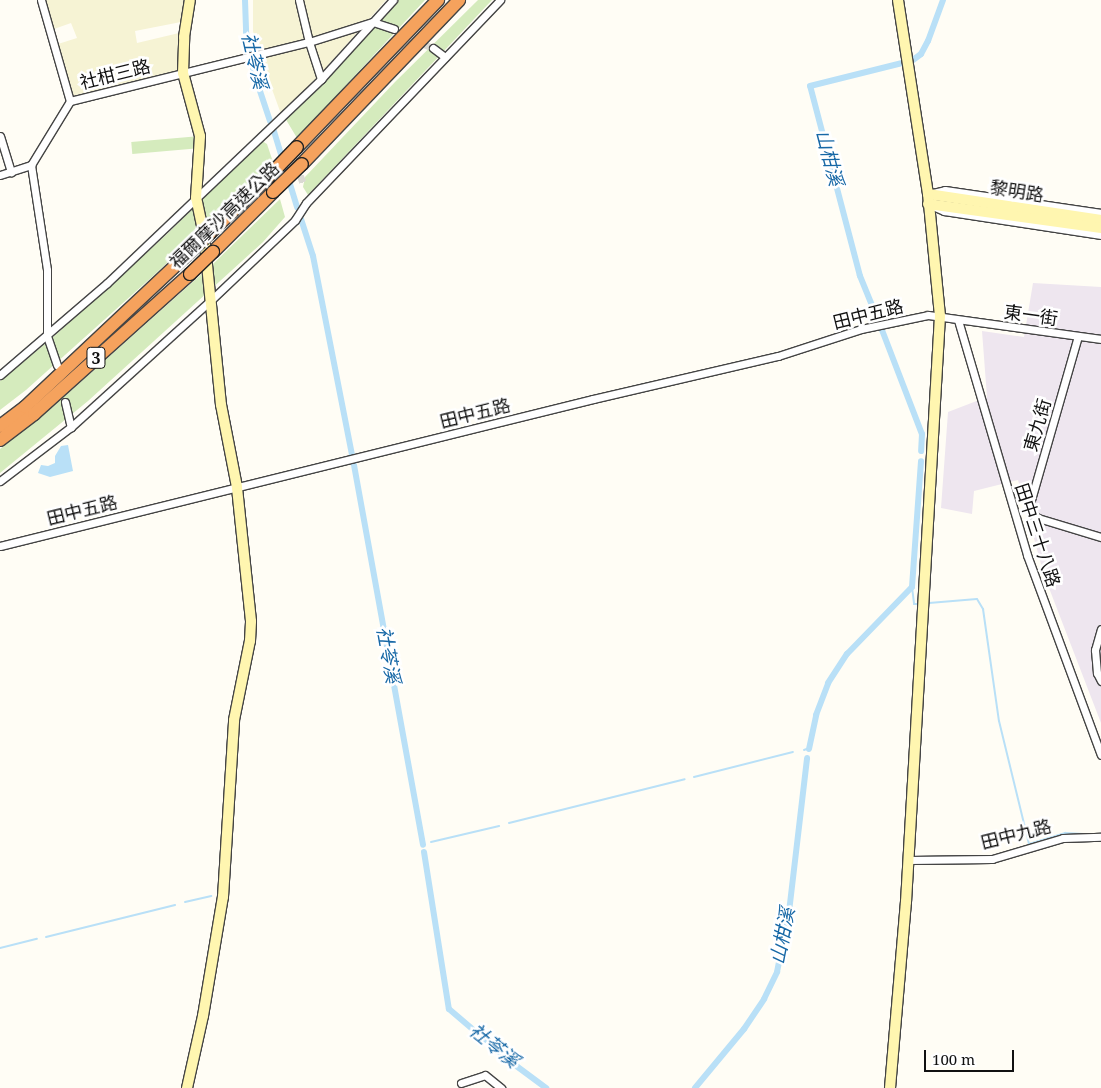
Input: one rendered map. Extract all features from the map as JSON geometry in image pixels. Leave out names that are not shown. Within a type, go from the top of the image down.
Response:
[{"type":"highway","points":[[382,60],[433,0]]},
{"type":"highway","name":"福爾摩沙高速公路","points":[[0,426],[25,407],[210,234],[269,176],[438,0]]},
{"type":"highway","name":"福爾摩沙高速公路","points":[[0,440],[34,414],[190,274],[302,164],[461,0]]},
{"type":"street","points":[[42,0],[70,101]]},
{"type":"street","points":[[187,1088],[203,1016],[223,896],[234,720],[250,641],[251,621],[237,487],[221,405],[209,302],[204,235],[196,198],[200,136],[183,73],[184,37],[190,0]]},
{"type":"street","points":[[299,0],[309,42],[322,79]]},
{"type":"street","points":[[0,375],[47,336],[322,79],[393,0]]},
{"type":"street","points":[[0,481],[71,427],[209,302],[295,220],[306,203],[500,0]]},
{"type":"street","points":[[890,1088],[909,860],[940,316],[928,199],[898,0]]},
{"type":"street","points":[[309,42],[373,22],[394,29]]},
{"type":"street","name":"社柑三路","points":[[31,165],[70,101],[309,42]]},
{"type":"street","points":[[433,48],[445,57]]},
{"type":"street","points":[[0,136],[11,172]]},
{"type":"street","points":[[0,175],[31,165],[47,270],[47,336],[57,365]]},
{"type":"street","points":[[928,199],[945,190],[1101,213]]},
{"type":"street","points":[[928,199],[944,211],[1101,235]]},
{"type":"street","name":"黎明路","points":[[928,199],[1052,212],[1101,220]]},
{"type":"street","name":"黎明路","points":[[928,199],[1101,228]]},
{"type":"street","points":[[1052,212],[1080,210]]},
{"type":"street","points":[[1052,228],[1067,223]]},
{"type":"street","name":"田中五路","points":[[0,546],[778,356],[861,329],[928,315],[958,320]]},
{"type":"street","name":"東一街","points":[[958,320],[1101,339]]},
{"type":"street","name":"田中三十八路","points":[[958,320],[1027,555],[1101,755]]},
{"type":"street","name":"東九街","points":[[1078,336],[1029,507],[1032,514],[1038,518],[1101,537]]},
{"type":"street","points":[[65,402],[71,427]]},
{"type":"street","points":[[1101,629],[1095,650],[1096,673],[1101,681]]},
{"type":"street","name":"田中九路","points":[[909,860],[992,859],[1063,838],[1101,837]]},
{"type":"street","points":[[461,1084],[485,1075],[501,1088]]},
{"type":"shaded area","points":[[46,0],[186,0],[181,22],[135,31],[137,43],[179,33],[179,70],[72,96],[58,44],[77,38],[71,23],[54,29]]},
{"type":"shaded area","points":[[253,0],[386,0],[322,72],[281,114],[256,45],[253,31]]},
{"type":"shaded area","points":[[1033,283],[1101,287],[1101,723],[1044,575],[1018,480],[974,491],[972,514],[941,508],[948,412],[987,397],[982,331],[1024,337]]},
{"type":"green space","points":[[396,0],[425,0],[297,138],[285,118],[326,79]]},
{"type":"green space","points":[[478,0],[492,0],[308,195],[303,187],[305,177],[395,82]]},
{"type":"green space","points":[[200,136],[201,148],[132,154],[131,142]]},
{"type":"green space","points":[[262,141],[267,144],[273,162],[153,276],[26,390],[0,410],[0,381],[51,339],[165,236]]},
{"type":"green space","points":[[280,199],[285,217],[263,242],[88,401],[0,473],[0,449],[55,405],[214,263]]},
{"type":"water","points":[[68,445],[73,471],[50,477],[38,473],[41,465],[48,466],[55,463],[55,456],[61,446]]},
{"type":"waterway","name":"社苓溪","points":[[245,0],[246,32],[254,73],[270,121]]},
{"type":"waterway","name":"山柑溪","points":[[913,60],[921,54],[928,41],[943,0]]},
{"type":"waterway","name":"山柑溪","points":[[878,320],[860,276],[810,86],[902,63]]},
{"type":"waterway","name":"社苓溪","points":[[273,128],[297,207]]},
{"type":"waterway","name":"社苓溪","points":[[301,219],[313,256],[352,454]]},
{"type":"waterway","name":"山柑溪","points":[[882,330],[922,434],[921,451]]},
{"type":"waterway","name":"山柑溪","points":[[809,749],[816,715],[828,683],[847,654],[912,587],[921,461]]},
{"type":"waterway","name":"社苓溪","points":[[354,465],[423,845]]},
{"type":"waterway","points":[[912,587],[914,604],[918,604]]},
{"type":"waterway","points":[[929,603],[977,599],[983,609],[999,721],[1029,844],[1065,833],[1083,834]]},
{"type":"waterway","name":"山柑溪","points":[[804,750],[809,748]]},
{"type":"waterway","points":[[694,777],[793,752]]},
{"type":"waterway","name":"山柑溪","points":[[695,1088],[744,1029],[764,999],[777,972],[789,912],[807,758]]},
{"type":"waterway","points":[[509,823],[685,779]]},
{"type":"waterway","points":[[431,842],[499,826]]},
{"type":"waterway","name":"社苓溪","points":[[424,852],[449,1009],[511,1062],[546,1088]]},
{"type":"waterway","points":[[185,902],[211,896]]},
{"type":"waterway","points":[[46,937],[175,905]]},
{"type":"waterway","points":[[0,948],[37,939]]},
{"type":"tunnel","points":[[404,34],[433,48]]},
{"type":"tunnel","points":[[289,146],[303,183]]}]
